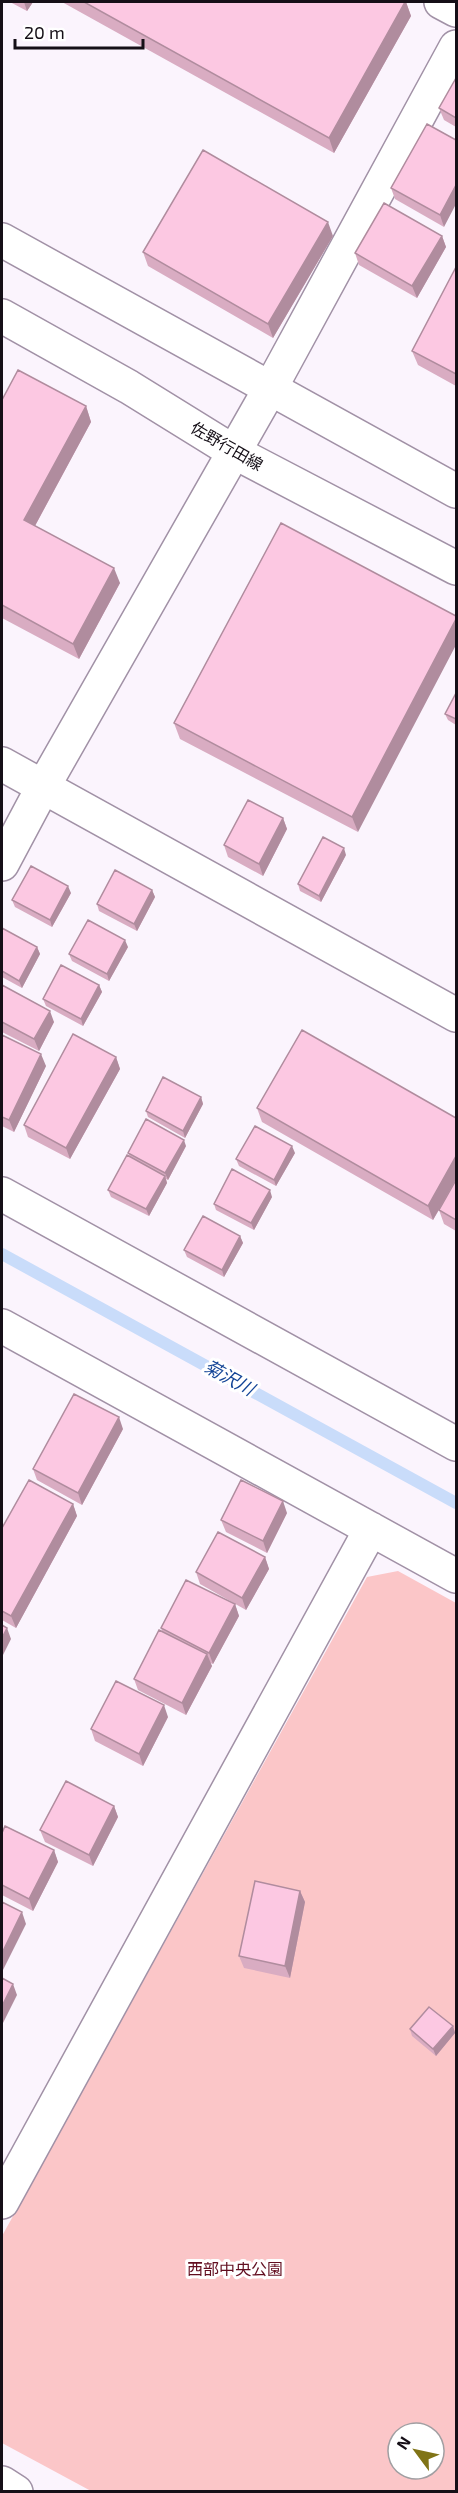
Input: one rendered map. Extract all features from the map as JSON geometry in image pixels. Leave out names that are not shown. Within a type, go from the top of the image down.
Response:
[{"type":"street","points":[[441,2],[456,10]]},
{"type":"street","points":[[2,864],[43,787],[271,387],[456,47]]},
{"type":"street","points":[[2,240],[456,491]]},
{"type":"street","name":"佐野行田線","points":[[2,316],[129,387],[234,452],[456,568]]},
{"type":"street","points":[[2,764],[456,1015]]},
{"type":"street","points":[[2,1194],[456,1444]]},
{"type":"street","points":[[2,1326],[456,1576]]},
{"type":"street","points":[[2,2202],[371,1529]]},
{"type":"street","points":[[2,2483],[16,2492]]},
{"type":"green space","name":"西部中央公園","points":[[398,1571],[456,1603],[456,2491],[91,2491],[2,2443],[2,2236],[367,1577]]},
{"type":"building","points":[[84,2],[405,2],[329,138]]},
{"type":"building","points":[[456,78],[456,118],[439,108]]},
{"type":"building","points":[[427,124],[456,140],[456,185],[440,215],[391,188]]},
{"type":"building","points":[[203,150],[328,222],[268,324],[143,252]]},
{"type":"building","points":[[384,203],[442,236],[412,286],[355,253]]},
{"type":"building","points":[[456,267],[456,374],[412,351]]},
{"type":"building","points":[[18,370],[86,406],[24,520],[114,568],[73,644],[2,605],[2,400]]},
{"type":"building","points":[[281,523],[456,616],[352,817],[174,723]]},
{"type":"building","points":[[456,693],[456,719],[445,714]]},
{"type":"building","points":[[248,800],[283,818],[259,864],[224,845]]},
{"type":"building","points":[[323,837],[344,848],[319,896],[298,884]]},
{"type":"building","points":[[31,866],[68,886],[50,920],[12,900]]},
{"type":"building","points":[[115,870],[152,890],[134,924],[97,904]]},
{"type":"building","points":[[88,920],[125,940],[107,974],[69,954]]},
{"type":"building","points":[[2,928],[37,947],[19,981],[2,971]]},
{"type":"building","points":[[61,965],[99,985],[81,1019],[43,999]]},
{"type":"building","points":[[2,985],[50,1011],[34,1039],[2,1022]]},
{"type":"building","points":[[302,1030],[456,1118],[456,1156],[428,1206],[257,1108]]},
{"type":"building","points":[[73,1034],[116,1057],[66,1148],[24,1125]]},
{"type":"building","points":[[2,1035],[41,1054],[9,1120],[2,1117]]},
{"type":"building","points":[[163,1077],[201,1097],[183,1131],[146,1111]]},
{"type":"building","points":[[146,1119],[184,1140],[165,1173],[128,1153]]},
{"type":"building","points":[[255,1126],[292,1146],[274,1180],[236,1159]]},
{"type":"building","points":[[127,1155],[165,1176],[146,1209],[108,1190]]},
{"type":"building","points":[[232,1169],[270,1190],[251,1223],[214,1204]]},
{"type":"building","points":[[456,1180],[456,1220],[439,1210]]},
{"type":"building","points":[[203,1216],[240,1236],[222,1270],[184,1250]]},
{"type":"building","points":[[74,1394],[119,1417],[78,1493],[33,1469]]},
{"type":"building","points":[[29,1480],[73,1504],[11,1616],[2,1611],[2,1528]]},
{"type":"building","points":[[241,1480],[283,1501],[263,1541],[221,1520]]},
{"type":"building","points":[[218,1532],[265,1557],[242,1598],[196,1572]]},
{"type":"building","points":[[186,1580],[235,1604],[209,1653],[161,1628]]},
{"type":"building","points":[[2,1625],[7,1628],[2,1638]]},
{"type":"building","points":[[159,1630],[207,1654],[182,1703],[134,1679]]},
{"type":"building","points":[[116,1681],[164,1705],[139,1754],[91,1729]]},
{"type":"building","points":[[66,1781],[114,1806],[89,1855],[40,1830]]},
{"type":"building","points":[[5,1826],[54,1850],[29,1899],[2,1885],[2,1833]]},
{"type":"building","points":[[255,1881],[300,1891],[285,1966],[239,1956]]},
{"type":"building","points":[[2,1902],[22,1912],[2,1953]]},
{"type":"building","points":[[2,1978],[13,1984],[2,2006]]},
{"type":"building","points":[[429,2007],[453,2026],[433,2049],[410,2029]]},
{"type":"waterway","name":"菊沢川","points":[[2,1254],[456,1503]]}]
